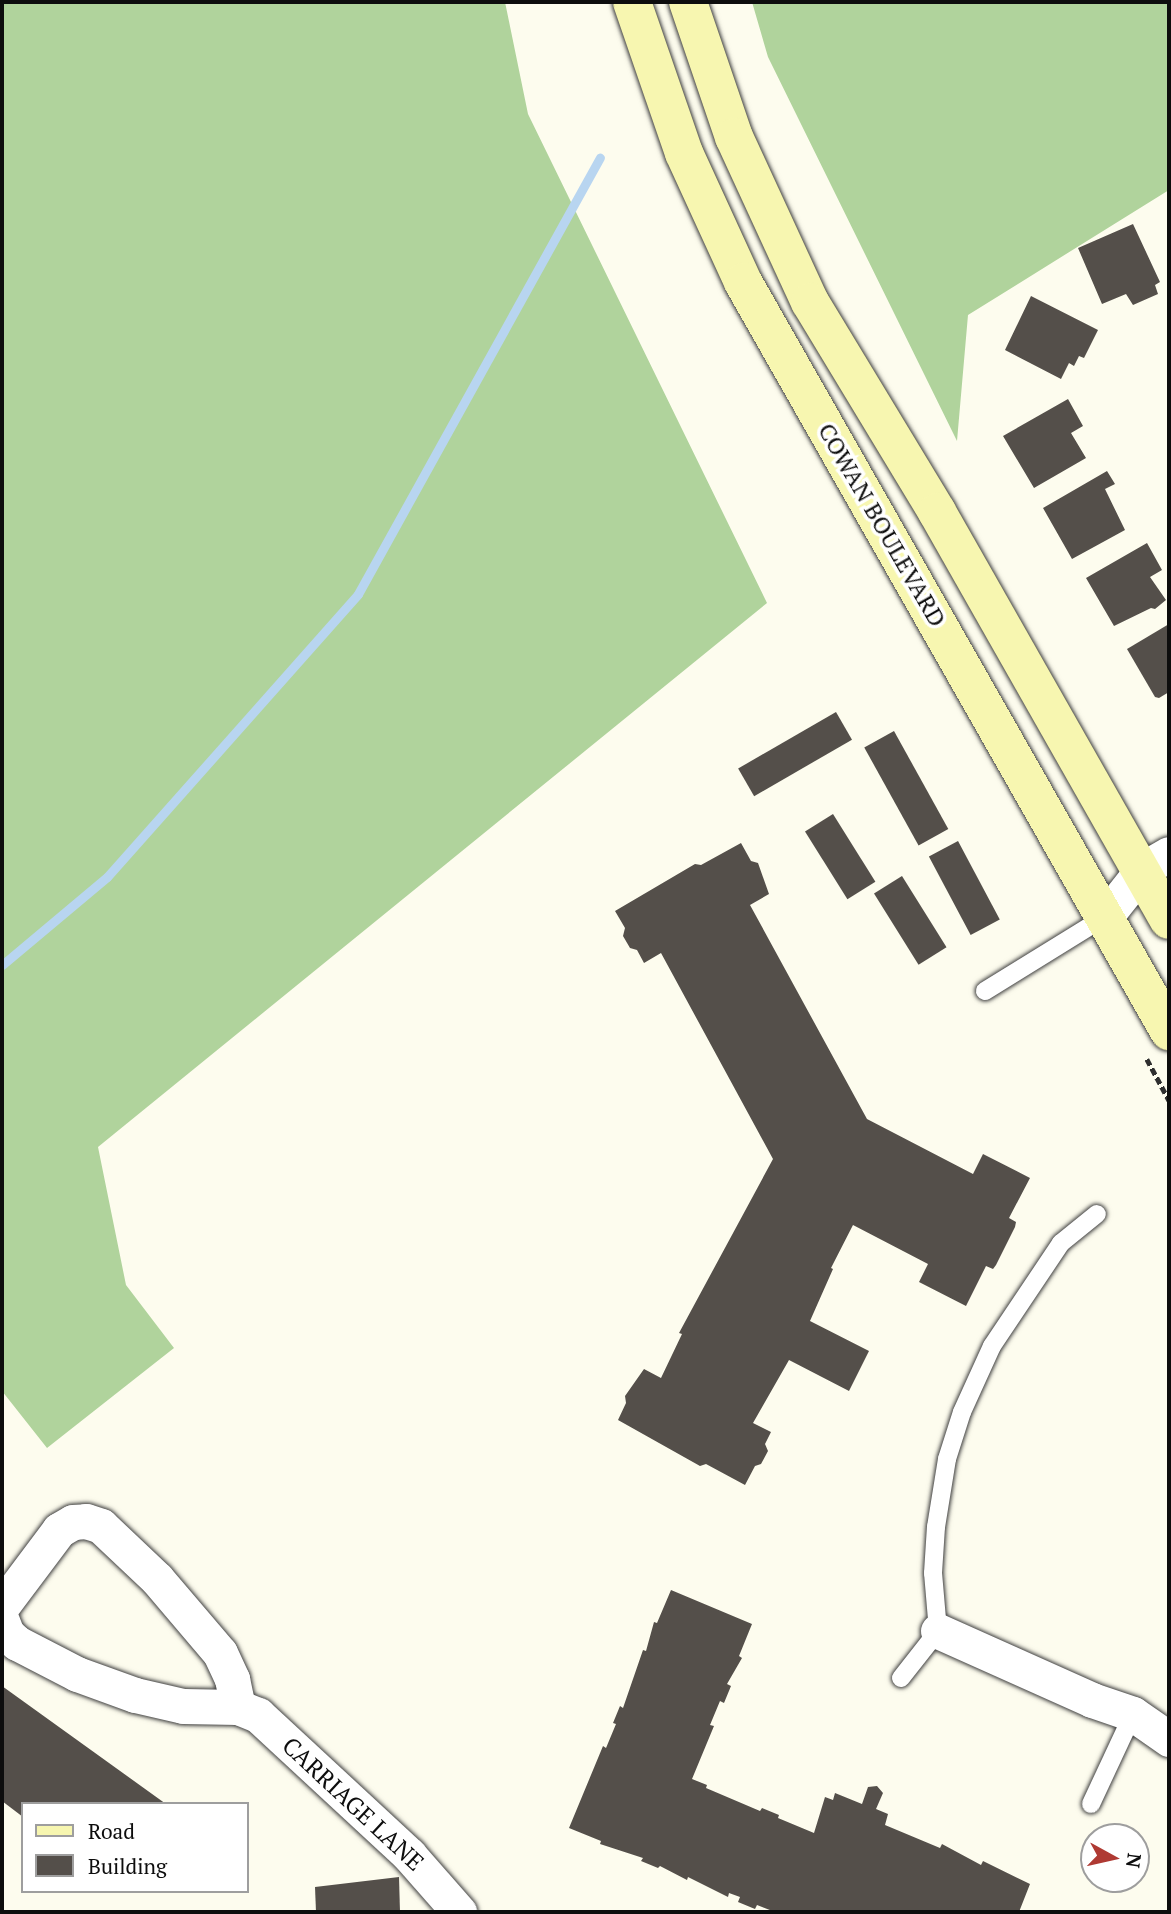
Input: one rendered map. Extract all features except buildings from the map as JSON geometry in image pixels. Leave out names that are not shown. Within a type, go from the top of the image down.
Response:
[{"type":"main road","name":"COWAN BOULEVARD","points":[[632,2],[684,153],[743,282],[1169,1031]]},
{"type":"main road","points":[[688,2],[734,137],[810,302],[937,512],[1156,862],[1167,914]]},
{"type":"street","points":[[1105,917],[1156,862]]},
{"type":"street","points":[[1105,917],[1167,914]]},
{"type":"street","points":[[2,1606],[59,1530],[73,1522],[86,1521],[101,1526],[157,1579],[220,1653],[232,1679],[238,1707]]},
{"type":"street","name":"CARRIAGE LANE","points":[[2,1621],[7,1634],[17,1643],[77,1674],[135,1695],[183,1706],[238,1707],[258,1715],[409,1855],[459,1912]]},
{"type":"street","points":[[938,1631],[1092,1700],[1133,1714],[1169,1739]]},
{"type":"street","points":[[1133,1714],[1169,1706]]},
{"type":"lane","points":[[985,991],[1105,917]]},
{"type":"lane","points":[[901,1678],[938,1631],[933,1573],[936,1527],[947,1460],[962,1412],[992,1346],[1062,1243],[1097,1214]]},
{"type":"lane","points":[[1091,1804],[1133,1714]]},
{"type":"green space","points":[[2,2],[505,2],[528,114],[767,603],[98,1147],[126,1285],[174,1348],[47,1448],[2,1391]]},
{"type":"green space","points":[[752,2],[1169,2],[1169,190],[968,315],[957,441],[768,57]]},
{"type":"waterway","points":[[2,965],[107,877],[358,594],[600,158]]}]
